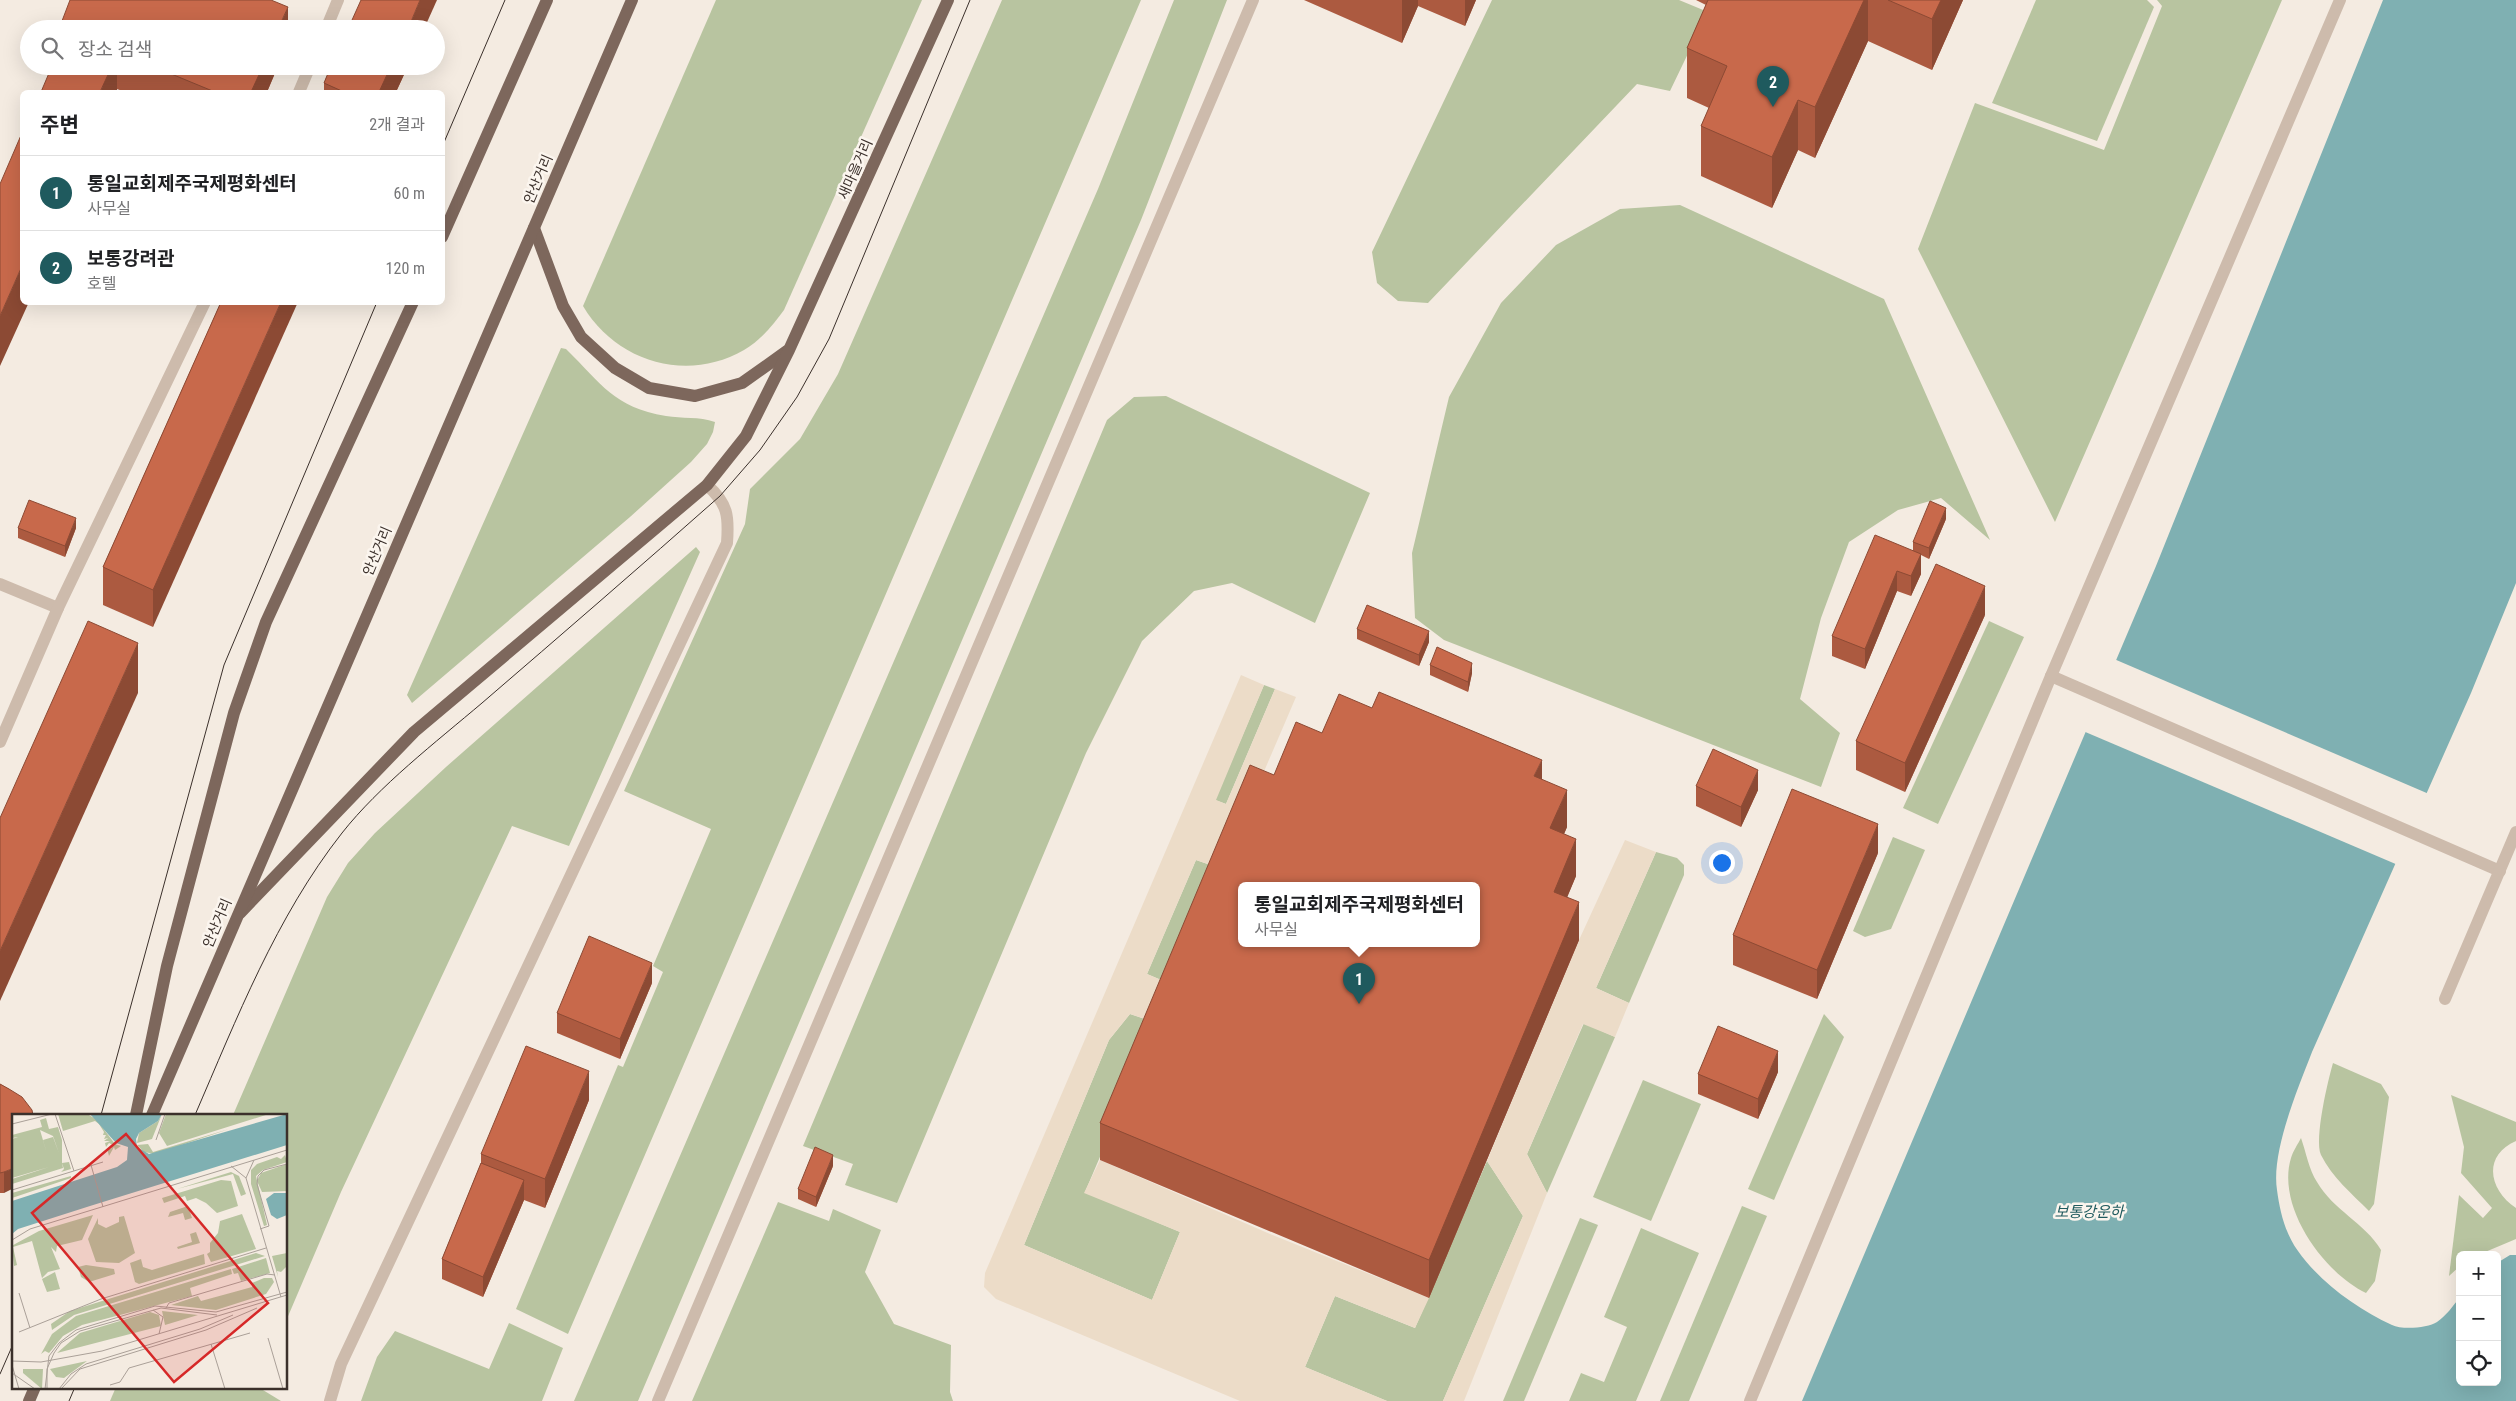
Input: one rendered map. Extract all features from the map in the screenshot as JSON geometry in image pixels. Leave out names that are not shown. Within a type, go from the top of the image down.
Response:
[{"type":"main road","points":[[445,230],[547,0]]},
{"type":"main road","name":"안산거리","points":[[152,1114],[235,918],[632,0]]},
{"type":"main road","name":"새마을거리","points":[[235,918],[414,732],[707,485],[746,436],[789,350],[948,0]]},
{"type":"main road","points":[[534,228],[563,306],[581,337],[616,368],[649,388],[695,396],[742,383],[789,350]]},
{"type":"main road","points":[[136,1114],[168,966],[234,713],[266,622],[412,305]]},
{"type":"main road","points":[[29,1401],[35,1388]]},
{"type":"street","points":[[330,20],[338,0]]},
{"type":"street","points":[[658,1401],[1253,0]]},
{"type":"street","points":[[1750,1401],[2051,676],[2340,0]]},
{"type":"street","points":[[300,90],[306,75]]},
{"type":"street","points":[[0,742],[58,608],[205,305]]},
{"type":"street","points":[[330,1401],[341,1364],[727,543],[728,519],[725,508],[720,496],[707,485]]},
{"type":"street","points":[[0,584],[58,608]]},
{"type":"street","points":[[2051,676],[2419,834],[2500,871]]},
{"type":"street","points":[[2445,999],[2516,832]]},
{"type":"green space","points":[[716,0],[922,0],[784,310],[761,337],[744,350],[722,360],[699,365],[677,365],[654,361],[633,353],[614,341],[597,325],[583,306]]},
{"type":"green space","points":[[1002,0],[1141,0],[568,1334],[516,1309],[618,1065],[623,1067],[663,972],[653,966],[711,829],[624,791],[745,524],[750,489],[800,439],[838,374]]},
{"type":"green space","points":[[1174,0],[1227,0],[1141,220],[638,1401],[574,1401],[1098,189]]},
{"type":"green space","points":[[1492,0],[1679,0],[1708,12],[1670,91],[1637,84],[1428,303],[1398,301],[1377,283],[1372,252]]},
{"type":"green space","points":[[2036,0],[2147,0],[2154,7],[2097,141],[1992,103]]},
{"type":"green space","points":[[2157,0],[2282,0],[2055,522],[1918,249],[1975,103],[2104,150],[2162,6]]},
{"type":"green space","points":[[1680,205],[1884,299],[1990,540],[1941,498],[1898,510],[1849,542],[1821,618],[1800,699],[1840,733],[1821,787],[1444,640],[1415,618],[1412,553],[1449,397],[1501,303],[1556,245],[1620,209]]},
{"type":"green space","points":[[561,348],[566,349],[599,383],[633,407],[666,416],[703,419],[715,422],[713,432],[707,444],[691,462],[630,517],[412,703],[407,695]]},
{"type":"green space","points":[[1166,396],[1370,493],[1315,623],[1232,583],[1194,591],[1142,641],[1086,753],[897,1203],[845,1185],[853,1164],[803,1146],[1107,420],[1134,397]]},
{"type":"green space","points":[[696,547],[700,552],[569,846],[512,826],[341,1192],[288,1316],[288,1114],[233,1114],[327,897],[348,863],[375,833],[446,767]]},
{"type":"green space","points":[[1989,621],[2024,637],[1938,824],[1903,808]]},
{"type":"green space","points":[[1264,685],[1275,689],[1226,804],[1215,800]]},
{"type":"green space","points":[[1893,837],[1925,850],[1891,929],[1865,937],[1853,931]]},
{"type":"green space","points":[[1656,852],[1677,858],[1684,865],[1684,875],[1629,1003],[1596,988]]},
{"type":"green space","points":[[1196,860],[1222,869],[1173,985],[1147,974]]},
{"type":"green space","points":[[1130,1014],[1157,1023],[1085,1192],[1180,1232],[1152,1300],[1024,1245],[1109,1040]]},
{"type":"green space","points":[[1824,1014],[1844,1037],[1774,1200],[1748,1189]]},
{"type":"green space","points":[[1584,1023],[1615,1037],[1547,1193],[1527,1154]]},
{"type":"green space","points":[[2333,1063],[2381,1084],[2389,1097],[2374,1204],[2369,1211],[2337,1178],[2321,1155],[2319,1147],[2320,1123]]},
{"type":"green space","points":[[1643,1080],[1701,1104],[1651,1221],[1593,1197]]},
{"type":"green space","points":[[2451,1095],[2516,1122],[2516,1141],[2505,1147],[2498,1155],[2493,1173],[2495,1183],[2500,1192],[2516,1208],[2516,1239],[2488,1251],[2456,1251],[2456,1270],[2449,1276],[2459,1195],[2483,1218],[2492,1208],[2461,1173],[2464,1147]]},
{"type":"green space","points":[[2301,1138],[2312,1172],[2324,1192],[2374,1240],[2381,1250],[2375,1281],[2366,1293],[2334,1270],[2307,1236],[2297,1217],[2290,1197],[2288,1177],[2291,1158]]},
{"type":"green space","points":[[1487,1161],[1523,1216],[1443,1401],[1387,1401],[1305,1367],[1335,1296],[1415,1328]]},
{"type":"green space","points":[[778,1202],[829,1221],[833,1209],[881,1230],[865,1272],[894,1324],[951,1345],[950,1392],[953,1401],[692,1401]]},
{"type":"green space","points":[[1742,1206],[1767,1216],[1689,1401],[1660,1401]]},
{"type":"green space","points":[[1580,1218],[1598,1225],[1524,1401],[1503,1401]]},
{"type":"green space","points":[[1641,1228],[1699,1253],[1636,1401],[1569,1401],[1581,1373],[1604,1382],[1627,1327],[1604,1317]]},
{"type":"green space","points":[[509,1323],[563,1348],[542,1401],[361,1401],[377,1357],[395,1331],[489,1369]]},
{"type":"green space","points":[[116,1388],[260,1388],[281,1401],[110,1401]]},
{"type":"shaded area","points":[[1241,675],[1264,685],[1216,800],[1226,804],[1275,689],[1296,697],[1222,869],[1196,860],[1147,974],[1173,985],[1157,1023],[1130,1014],[1109,1040],[1024,1245],[1152,1300],[1180,1232],[1084,1193],[1100,1160],[1270,1234],[1429,1298],[1415,1328],[1335,1296],[1305,1367],[1387,1401],[1240,1401],[996,1299],[984,1287],[985,1273]]},
{"type":"shaded area","points":[[1625,840],[1656,852],[1596,988],[1629,1003],[1615,1037],[1583,1024],[1527,1154],[1547,1193],[1464,1401],[1443,1401],[1523,1216],[1487,1161],[1579,940]]},
{"type":"water","name":"보통강운하","points":[[2383,0],[2516,0],[2516,583],[2471,693],[2312,1052],[2287,1120],[2278,1157],[2276,1175],[2280,1206],[2290,1237],[2307,1262],[2340,1294],[2396,1327],[2408,1328],[2433,1324],[2440,1320],[2456,1302],[2456,1386],[2501,1386],[2501,1261],[2510,1255],[2516,1255],[2516,1401],[1802,1401],[2156,566]]},
{"type":"pier","points":[[2114,659],[2429,794],[2398,865],[2083,731]]},
{"type":"building","points":[[70,0],[271,0],[288,7],[282,20],[62,20]]},
{"type":"building","points":[[361,0],[420,0],[412,20],[352,20]]},
{"type":"building","points":[[1708,0],[1864,0],[1815,107],[1798,100],[1772,157],[1701,126],[1727,66],[1687,48]]},
{"type":"building","points":[[1888,0],[1941,0],[1932,19]]},
{"type":"building","points":[[48,75],[108,75],[101,90],[42,90]]},
{"type":"building","points":[[174,75],[259,75],[252,90],[210,90]]},
{"type":"building","points":[[327,75],[387,75],[380,90],[340,90],[324,83]]},
{"type":"building","points":[[20,138],[20,271],[0,316],[0,184]]},
{"type":"building","points":[[220,305],[280,305],[153,590],[103,567]]},
{"type":"building","points":[[29,500],[76,518],[65,546],[18,528]]},
{"type":"building","points":[[1930,501],[1946,508],[1929,548],[1913,542]]},
{"type":"building","points":[[1875,535],[1921,554],[1911,576],[1897,571],[1865,649],[1832,636]]},
{"type":"building","points":[[1936,564],[1985,586],[1905,763],[1856,741]]},
{"type":"building","points":[[1367,605],[1429,631],[1419,655],[1357,629]]},
{"type":"building","points":[[88,621],[138,643],[0,951],[0,818]]},
{"type":"building","points":[[1437,647],[1472,663],[1468,682],[1430,665]]},
{"type":"building","points":[[1379,692],[1542,760],[1534,776],[1567,790],[1550,828],[1576,839],[1554,892],[1579,902],[1429,1260],[1100,1123],[1250,765],[1274,775],[1296,722],[1322,733],[1339,694],[1372,708]]},
{"type":"building","points":[[1713,749],[1758,770],[1741,807],[1696,786]]},
{"type":"building","points":[[1792,789],[1878,824],[1817,970],[1733,935]]},
{"type":"building","points":[[589,936],[652,963],[620,1039],[557,1013]]},
{"type":"building","points":[[1718,1026],[1778,1051],[1758,1099],[1698,1074]]},
{"type":"building","points":[[526,1046],[589,1071],[545,1179],[481,1154]]},
{"type":"building","points":[[0,1084],[22,1097],[33,1114],[12,1114],[12,1169],[0,1173]]},
{"type":"building","points":[[815,1147],[833,1155],[816,1197],[798,1189]]},
{"type":"building","points":[[481,1163],[524,1180],[483,1277],[442,1259]]},
{"type":"tram line","points":[[445,140],[505,0]]},
{"type":"tram line","points":[[195,1114],[243,1005],[278,934],[318,865],[342,833],[390,781],[720,496],[760,450],[797,397],[829,339],[970,0]]},
{"type":"tram line","points":[[101,1114],[224,665],[376,305]]},
{"type":"tram line","points":[[0,1374],[12,1347]]},
{"type":"tram line","points":[[69,1401],[75,1388]]},
{"type":"place","name":"보통강려관","points":[[1773,107]]},
{"type":"place","name":"통일교회제주국제평화센터","points":[[1359,1004]]}]
